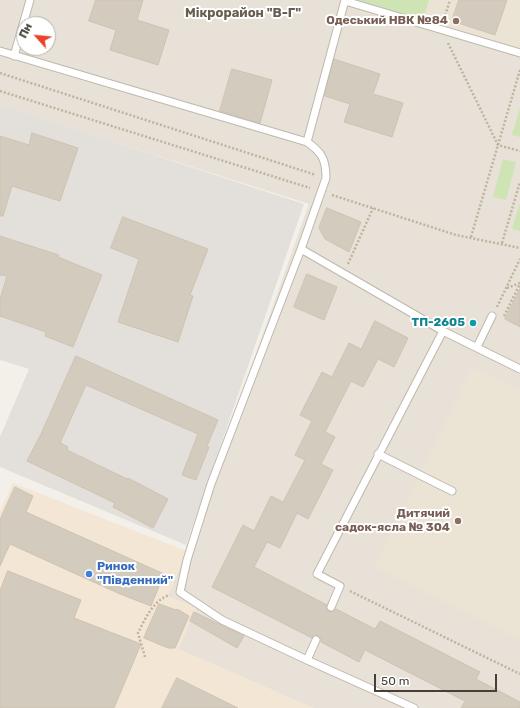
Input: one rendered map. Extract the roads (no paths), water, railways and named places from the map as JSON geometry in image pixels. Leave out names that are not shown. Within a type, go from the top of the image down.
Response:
[{"type":"lane","points":[[14,56],[30,0]]},
{"type":"lane","points":[[307,142],[345,0],[520,53]]},
{"type":"lane","points":[[0,51],[307,142],[316,148],[323,157],[326,167],[326,178],[301,249],[211,484],[180,592],[222,620],[414,708]]},
{"type":"lane","points":[[301,249],[443,331],[520,369]]},
{"type":"lane","points":[[477,347],[492,316]]},
{"type":"lane","points":[[331,607],[340,586],[317,574],[443,331]]},
{"type":"lane","points":[[378,454],[452,491]]},
{"type":"lane","points":[[307,660],[316,640]]},
{"type":"place","name":"Одеський НВК №84","points":[[456,21]]},
{"type":"place","name":"ТП-2605","points":[[473,323]]},
{"type":"place","name":"Дитячий садок-ясла № 304","points":[[458,521]]},
{"type":"place","name":"Ринок \"Південний\"","points":[[89,574]]},
{"type":"district","name":"Мікрорайон \"В-Г\"","points":[[243,13]]}]
